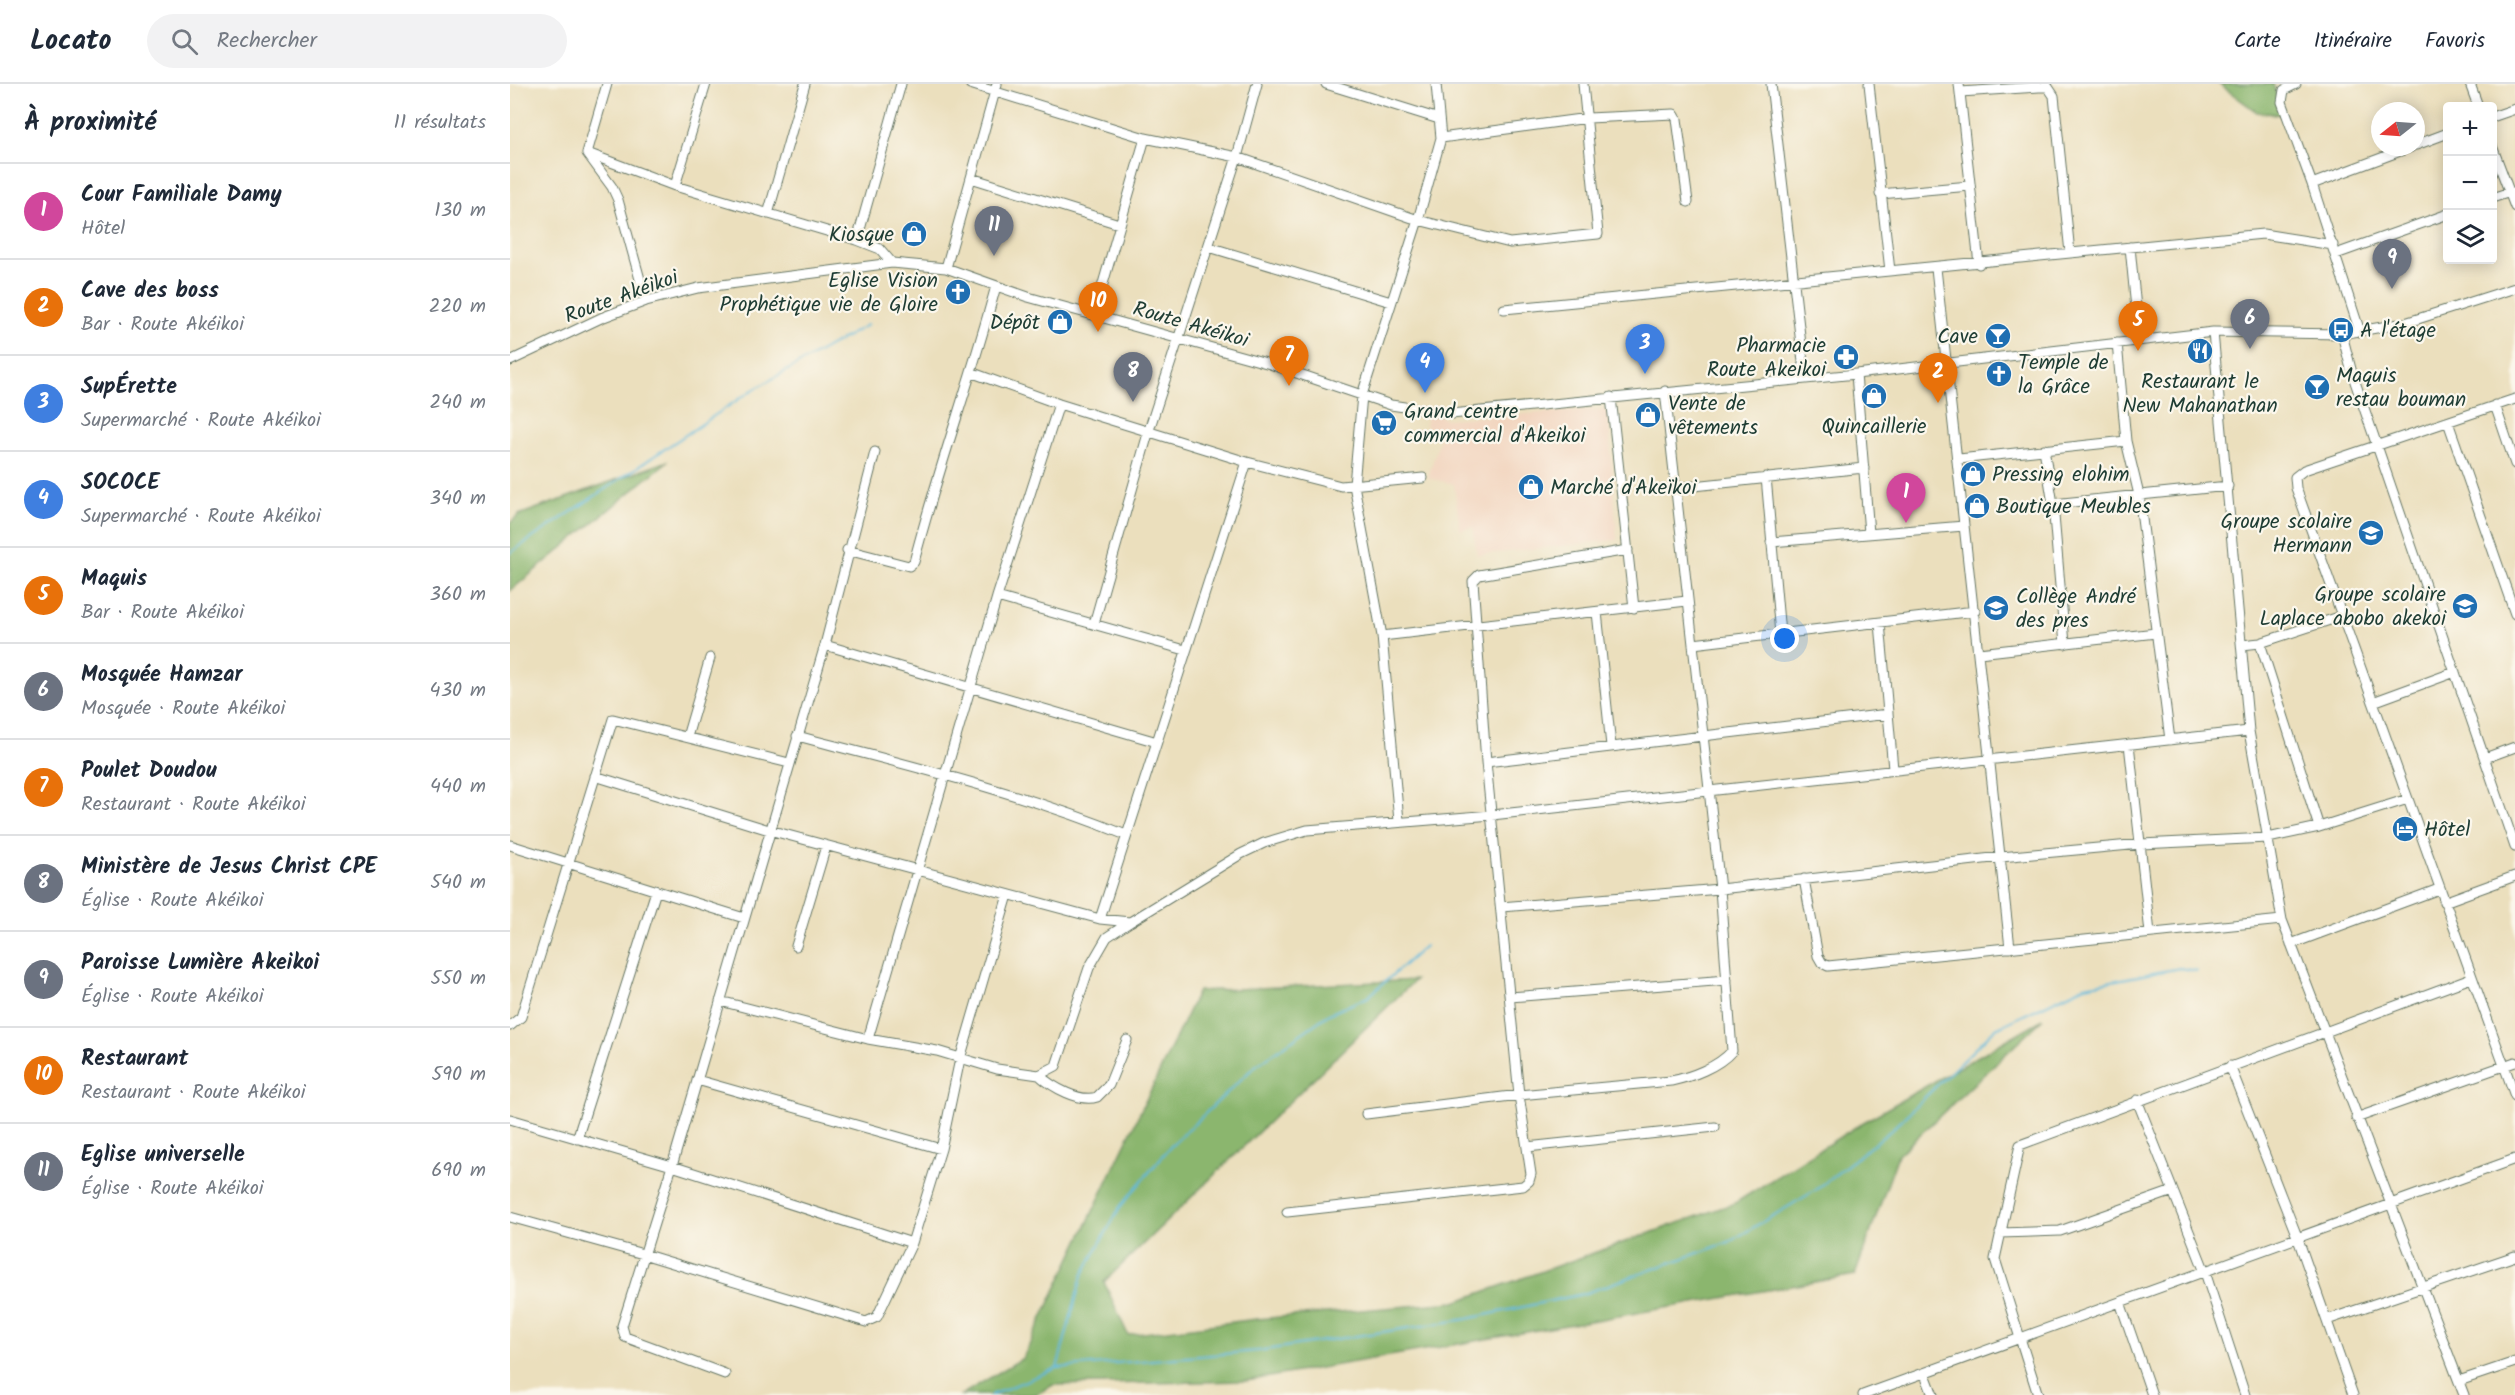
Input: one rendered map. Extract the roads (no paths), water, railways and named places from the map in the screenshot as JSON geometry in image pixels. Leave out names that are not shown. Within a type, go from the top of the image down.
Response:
[{"type":"street","points":[[587,153],[607,84]]},
{"type":"street","points":[[675,186],[706,84]]},
{"type":"street","points":[[768,214],[805,84]]},
{"type":"street","points":[[857,240],[901,84]]},
{"type":"street","points":[[970,84],[996,88],[1144,138],[1237,157],[1418,220],[1517,244],[1595,236],[1599,230],[1583,84]]},
{"type":"street","points":[[1094,624],[1149,430],[1209,247],[1257,84]]},
{"type":"street","points":[[1326,84],[1439,119]]},
{"type":"street","points":[[1399,821],[1382,636],[1354,485],[1362,395],[1418,220],[1441,138],[1436,84]]},
{"type":"street","points":[[1771,84],[1805,379]]},
{"type":"street","points":[[1869,84],[1890,272]]},
{"type":"street","points":[[2296,84],[2284,90],[2283,102],[2335,250],[2360,332]]},
{"type":"street","points":[[2470,84],[2477,102]]},
{"type":"street","points":[[1979,264],[1960,88],[2048,87],[2054,96],[2070,253]]},
{"type":"street","points":[[946,268],[996,88]]},
{"type":"street","points":[[2497,116],[2515,109]]},
{"type":"street","points":[[1441,138],[1588,118],[1676,116],[1688,202]]},
{"type":"street","points":[[2425,142],[2443,135]]},
{"type":"street","points":[[1094,315],[1144,138]]},
{"type":"street","points":[[587,153],[675,186],[857,240],[880,249],[892,263]]},
{"type":"street","points":[[587,153],[612,187],[618,200],[646,301]]},
{"type":"street","points":[[2312,184],[2388,156]]},
{"type":"street","points":[[2497,156],[2515,207]]},
{"type":"street","points":[[971,178],[1119,224]]},
{"type":"street","points":[[1880,194],[1970,186]]},
{"type":"street","points":[[2497,197],[2510,192]]},
{"type":"street","points":[[1504,309],[1979,264],[2263,234],[2335,250],[2443,216]]},
{"type":"street","points":[[1209,247],[1391,302]]},
{"type":"street","points":[[2130,247],[2139,339]]},
{"type":"street","name":"Route Akéikoi","points":[[510,361],[601,318],[646,301],[698,288],[892,263],[946,268],[996,286],[1179,341],[1270,364],[1391,405],[1451,414],[1665,391],[1856,374],[2214,332],[2342,334],[2360,332],[2405,323],[2515,288]]},
{"type":"street","points":[[1936,268],[1959,459],[1964,526],[2010,948]]},
{"type":"street","points":[[848,550],[909,566],[914,562],[973,373],[996,286]]},
{"type":"street","points":[[2214,332],[2249,731],[2282,920],[2464,1395]]},
{"type":"street","points":[[2342,334],[2515,847]]},
{"type":"street","points":[[2117,343],[2126,441],[2139,495],[2170,740]]},
{"type":"street","points":[[973,373],[1059,404],[1247,462],[1341,486],[1423,478]]},
{"type":"street","points":[[1856,374],[1869,533]]},
{"type":"street","points":[[1366,1114],[1519,1095],[1671,1081],[1685,1078],[1720,1061],[1732,1051],[1720,890],[1665,391]]},
{"type":"street","points":[[1611,397],[1634,608]]},
{"type":"street","points":[[2515,399],[2304,470],[2295,477],[2296,488],[2515,1096]]},
{"type":"street","points":[[868,1039],[997,597],[1059,404]]},
{"type":"street","points":[[2495,405],[2515,464]]},
{"type":"street","points":[[2448,422],[2515,614]]},
{"type":"street","points":[[1959,459],[2126,441]]},
{"type":"street","points":[[2044,449],[2053,504],[2065,644]]},
{"type":"street","points":[[725,1374],[625,1337],[622,1326],[672,1166],[825,645],[875,452]]},
{"type":"street","points":[[1100,919],[1247,462]]},
{"type":"street","points":[[1675,488],[1864,468]]},
{"type":"street","points":[[1766,477],[1780,634]]},
{"type":"street","points":[[2053,504],[2228,486]]},
{"type":"street","points":[[1772,542],[1964,526]]},
{"type":"street","points":[[1287,1212],[1523,1186],[1529,1181],[1531,1174],[1519,1095],[1486,762],[1473,581],[1479,575],[1628,550]]},
{"type":"street","points":[[997,597],[1185,650]]},
{"type":"street","points":[[1382,636],[1687,601]]},
{"type":"street","points":[[1693,644],[1975,611]]},
{"type":"street","points":[[1597,612],[1611,746]]},
{"type":"street","points":[[2242,645],[2260,642],[2342,616]]},
{"type":"street","points":[[1880,623],[1893,770]]},
{"type":"street","points":[[1979,653],[2156,633]]},
{"type":"street","points":[[2260,642],[2319,827]]},
{"type":"street","points":[[825,645],[1157,742]]},
{"type":"street","points":[[687,737],[710,658]]},
{"type":"street","points":[[2373,702],[2455,672]]},
{"type":"street","points":[[1486,762],[1888,714]]},
{"type":"street","points":[[510,1026],[521,1017],[566,864],[613,719],[789,763]]},
{"type":"street","points":[[720,1000],[868,1039],[937,1051],[997,1069],[1039,1075],[1056,1066],[1089,968],[1107,937],[1264,843],[1307,830],[1491,815],[2249,731]]},
{"type":"street","points":[[797,736],[945,775],[1071,812],[1126,835]]},
{"type":"street","points":[[2129,744],[2150,933]]},
{"type":"street","points":[[2485,758],[2515,747]]},
{"type":"street","points":[[595,776],[769,830],[916,871],[1100,919],[1130,922]]},
{"type":"street","points":[[1501,907],[1720,890],[2001,857],[2141,844],[2268,838],[2319,827],[2408,800]]},
{"type":"street","points":[[510,845],[744,918]]},
{"type":"street","points":[[796,946],[826,846]]},
{"type":"street","points":[[2444,902],[2515,876]]},
{"type":"street","points":[[1804,879],[1818,956],[1822,963],[1828,966],[2282,920]]},
{"type":"street","points":[[2290,944],[2439,889]]},
{"type":"street","points":[[578,1140],[656,891]]},
{"type":"street","points":[[510,1217],[643,1254],[866,1322],[877,1317],[912,1243],[941,1149],[960,1059],[1008,895]]},
{"type":"street","points":[[2038,1395],[1996,1267],[2000,1233],[2020,1144],[2472,978]]},
{"type":"street","points":[[1510,997],[1727,980]]},
{"type":"street","points":[[1039,1075],[1049,1085],[1083,1098],[1098,1097],[1109,1085],[1127,1040]]},
{"type":"street","points":[[2356,1118],[2515,1062]]},
{"type":"street","points":[[2230,1066],[2298,1239],[2352,1395]]},
{"type":"street","points":[[697,1080],[941,1149]]},
{"type":"street","points":[[2137,1100],[2205,1272],[2245,1395]]},
{"type":"street","points":[[510,1119],[672,1166],[912,1243]]},
{"type":"street","points":[[1527,1147],[1715,1127]]},
{"type":"street","points":[[1863,1395],[2515,1159]]},
{"type":"street","points":[[2000,1233],[2060,1231],[2173,1191]]},
{"type":"street","points":[[2327,1320],[2515,1256]]},
{"type":"street","points":[[2120,1302],[2152,1395]]},
{"type":"street","points":[[2459,1381],[2515,1362]]},
{"type":"street","points":[[1925,1374],[1933,1395]]},
{"type":"waterway","points":[[510,553],[751,391],[867,325]]},
{"type":"waterway","points":[[1057,1368],[1082,1276],[1120,1207],[1170,1147],[1254,1067],[1329,1014],[1368,997],[1425,946]]},
{"type":"waterway","points":[[991,1395],[1057,1368],[1258,1351],[1467,1319],[1583,1294],[1729,1242],[1816,1190],[1890,1131],[1996,1028],[2085,986],[2180,968],[2197,971]]},
{"type":"place","name":"Kiosque","points":[[914,234]]},
{"type":"place","name":"Eglise universelle","points":[[994,256]]},
{"type":"place","name":"Paroisse Lumière Akeikoi","points":[[2392,289]]},
{"type":"place","name":"Eglise Vision Prophétique vie de Gloire","points":[[958,292]]},
{"type":"place","name":"Dépôt","points":[[1060,322]]},
{"type":"place","name":"A l'étage","points":[[2341,330]]},
{"type":"place","name":"Restaurant","points":[[1098,332]]},
{"type":"place","name":"Cave","points":[[1998,336]]},
{"type":"place","name":"Mosquée Hamzar","points":[[2250,349]]},
{"type":"place","name":"Maquis","points":[[2138,351]]},
{"type":"place","name":"Restaurant le New Mahanathan","points":[[2200,351]]},
{"type":"place","name":"Pharmacie Route Akeikoi","points":[[1846,357]]},
{"type":"place","name":"SupÉrette","points":[[1645,374]]},
{"type":"place","name":"Temple de la Grâce","points":[[1999,374]]},
{"type":"place","name":"Poulet Doudou","points":[[1289,386]]},
{"type":"place","name":"Maquis restau bouman","points":[[2317,387]]},
{"type":"place","name":"SOCOCE","points":[[1425,393]]},
{"type":"place","name":"Quincaillerie","points":[[1874,396]]},
{"type":"place","name":"Ministère de Jesus Christ CPE","points":[[1133,402]]},
{"type":"place","name":"Cave des boss","points":[[1938,403]]},
{"type":"place","name":"Vente de vêtements","points":[[1648,415]]},
{"type":"place","name":"Grand centre commercial d'Akeikoi","points":[[1384,423]]},
{"type":"place","name":"Pressing elohim","points":[[1973,474]]},
{"type":"place","name":"Marché d'Akeïkoi","points":[[1531,487]]},
{"type":"place","name":"Boutique Meubles","points":[[1977,506]]},
{"type":"place","name":"Cour Familiale Damy","points":[[1906,523]]},
{"type":"place","name":"Groupe scolaire Hermann","points":[[2371,533]]},
{"type":"place","name":"Groupe scolaire Laplace abobo akekoi","points":[[2465,606]]},
{"type":"place","name":"Collège André des pres","points":[[1996,608]]},
{"type":"place","name":"Hôtel","points":[[2405,829]]}]
